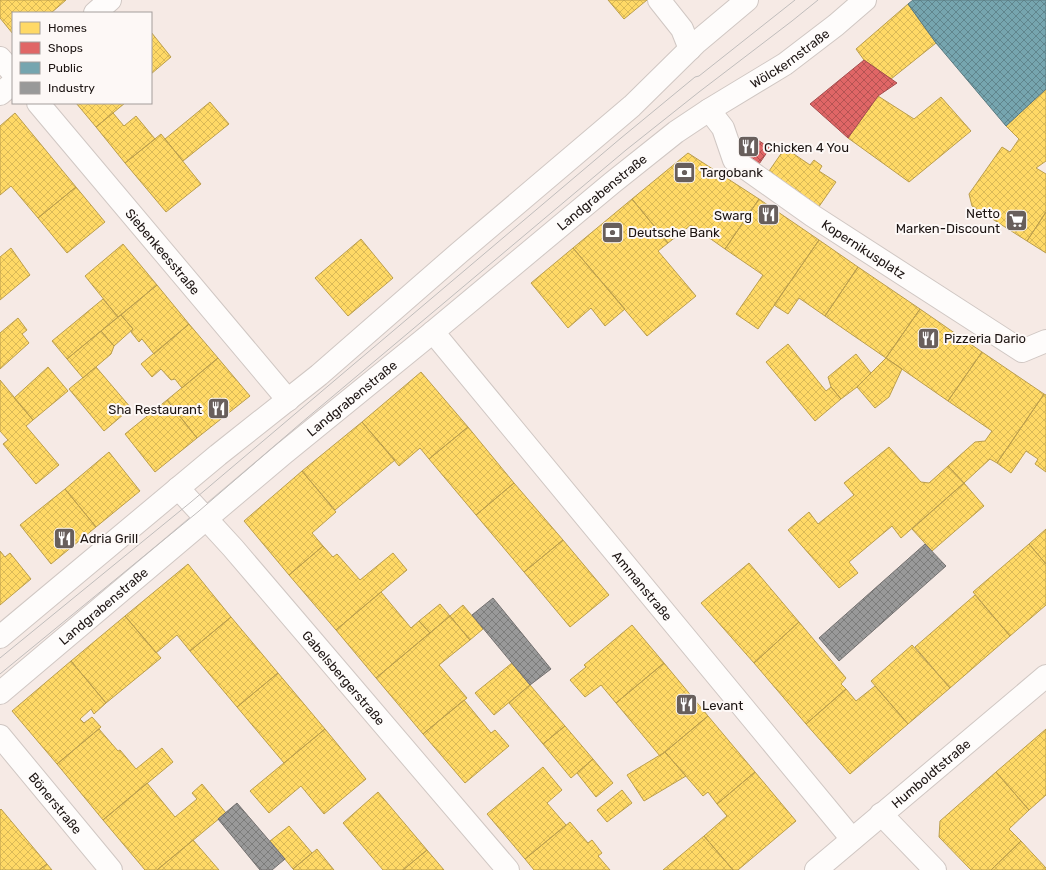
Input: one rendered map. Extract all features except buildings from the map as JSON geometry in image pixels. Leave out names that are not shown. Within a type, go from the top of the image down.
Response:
[{"type":"street","points":[[96,12],[110,0]]},
{"type":"street","points":[[659,0],[682,28],[690,49]]},
{"type":"street","points":[[0,637],[178,488],[330,365],[503,215],[632,106],[690,49],[747,0]]},
{"type":"street","name":"Wölckernstraße","points":[[709,110],[785,64],[836,25],[865,0]]},
{"type":"street","points":[[0,58],[12,72]]},
{"type":"street","points":[[0,94],[12,84]]},
{"type":"street","name":"Siebenkeesstraße","points":[[39,104],[288,400]]},
{"type":"street","name":"Landgrabenstraße","points":[[0,693],[206,518],[612,183],[676,132],[709,110]]},
{"type":"street","name":"Kopernikusplatz","points":[[709,110],[724,128],[734,160],[813,216],[1022,351],[1046,341]]},
{"type":"street","name":"Ammanstraße","points":[[433,332],[852,839]]},
{"type":"street","name":"Gabelsbergerstraße","points":[[178,488],[206,518],[508,870]]},
{"type":"street","name":"Humboldtstraße","points":[[816,870],[1046,676]]},
{"type":"street","name":"Bönerstraße","points":[[0,736],[111,870]]},
{"type":"street","points":[[881,814],[935,870]]},
{"type":"tram line","points":[[0,658],[191,502],[621,138],[695,77],[699,76],[795,0]]},
{"type":"tram line","points":[[0,674],[199,511],[301,423],[626,150],[818,0]]},
{"type":"place","name":"Chicken 4 You","points":[[749,147]]},
{"type":"place","name":"Targobank","points":[[685,172]]},
{"type":"place","name":"Swarg","points":[[768,215]]},
{"type":"place","name":"Netto Marken-Discount","points":[[1016,220]]},
{"type":"place","name":"Deutsche Bank","points":[[612,232]]},
{"type":"place","name":"Pizzeria Dario","points":[[929,338]]},
{"type":"place","name":"Sha Restaurant","points":[[218,409]]},
{"type":"place","name":"Adria Grill","points":[[65,538]]},
{"type":"place","name":"Levant","points":[[686,705]]}]
